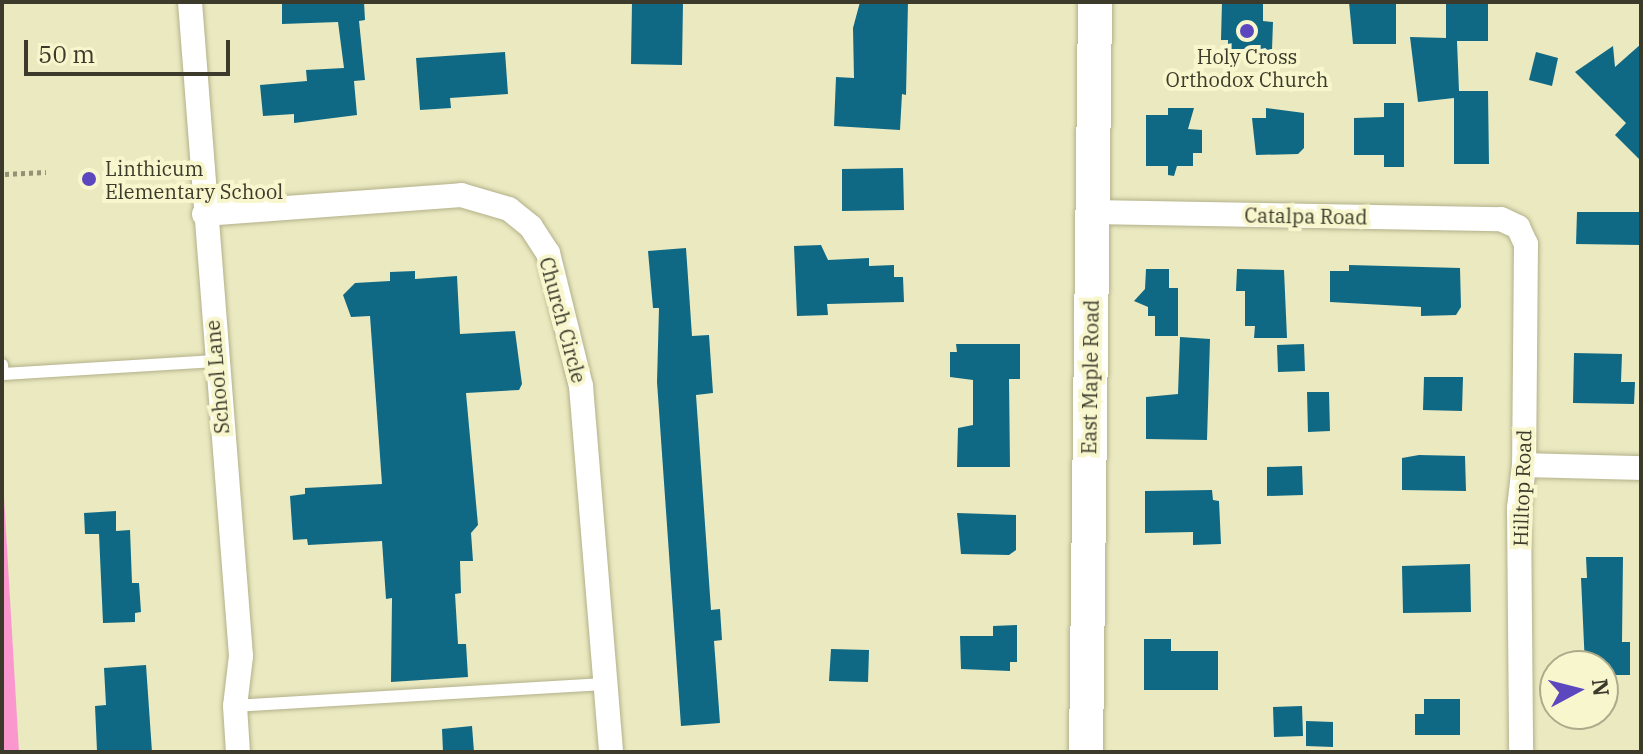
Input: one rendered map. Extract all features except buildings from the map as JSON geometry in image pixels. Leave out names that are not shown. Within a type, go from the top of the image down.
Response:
[{"type":"main road","name":"East Maple Road","points":[[1086,752],[1095,2]]},
{"type":"street","name":"School Lane","points":[[190,2],[204,214],[241,656],[235,706],[238,752]]},
{"type":"street","name":"Church Circle","points":[[204,214],[461,195],[509,209],[531,227],[548,253],[581,386],[611,752]]},
{"type":"street","name":"Catalpa Road","points":[[1092,212],[1501,219],[1518,227]]},
{"type":"street","name":"Hilltop Road","points":[[1518,227],[1526,244],[1524,465],[1519,508],[1521,752]]},
{"type":"street","points":[[1524,465],[1641,468]]},
{"type":"lane","points":[[2,365],[2,374],[108,365],[216,361]]},
{"type":"lane","points":[[235,706],[606,684]]},
{"type":"path","points":[[5,174],[46,172]]},
{"type":"shaded area","points":[[2,463],[19,752],[2,752]]},
{"type":"place","name":"Holy Cross Orthodox Church","points":[[1247,31]]},
{"type":"place","name":"Linthicum Elementary School","points":[[89,179]]}]
